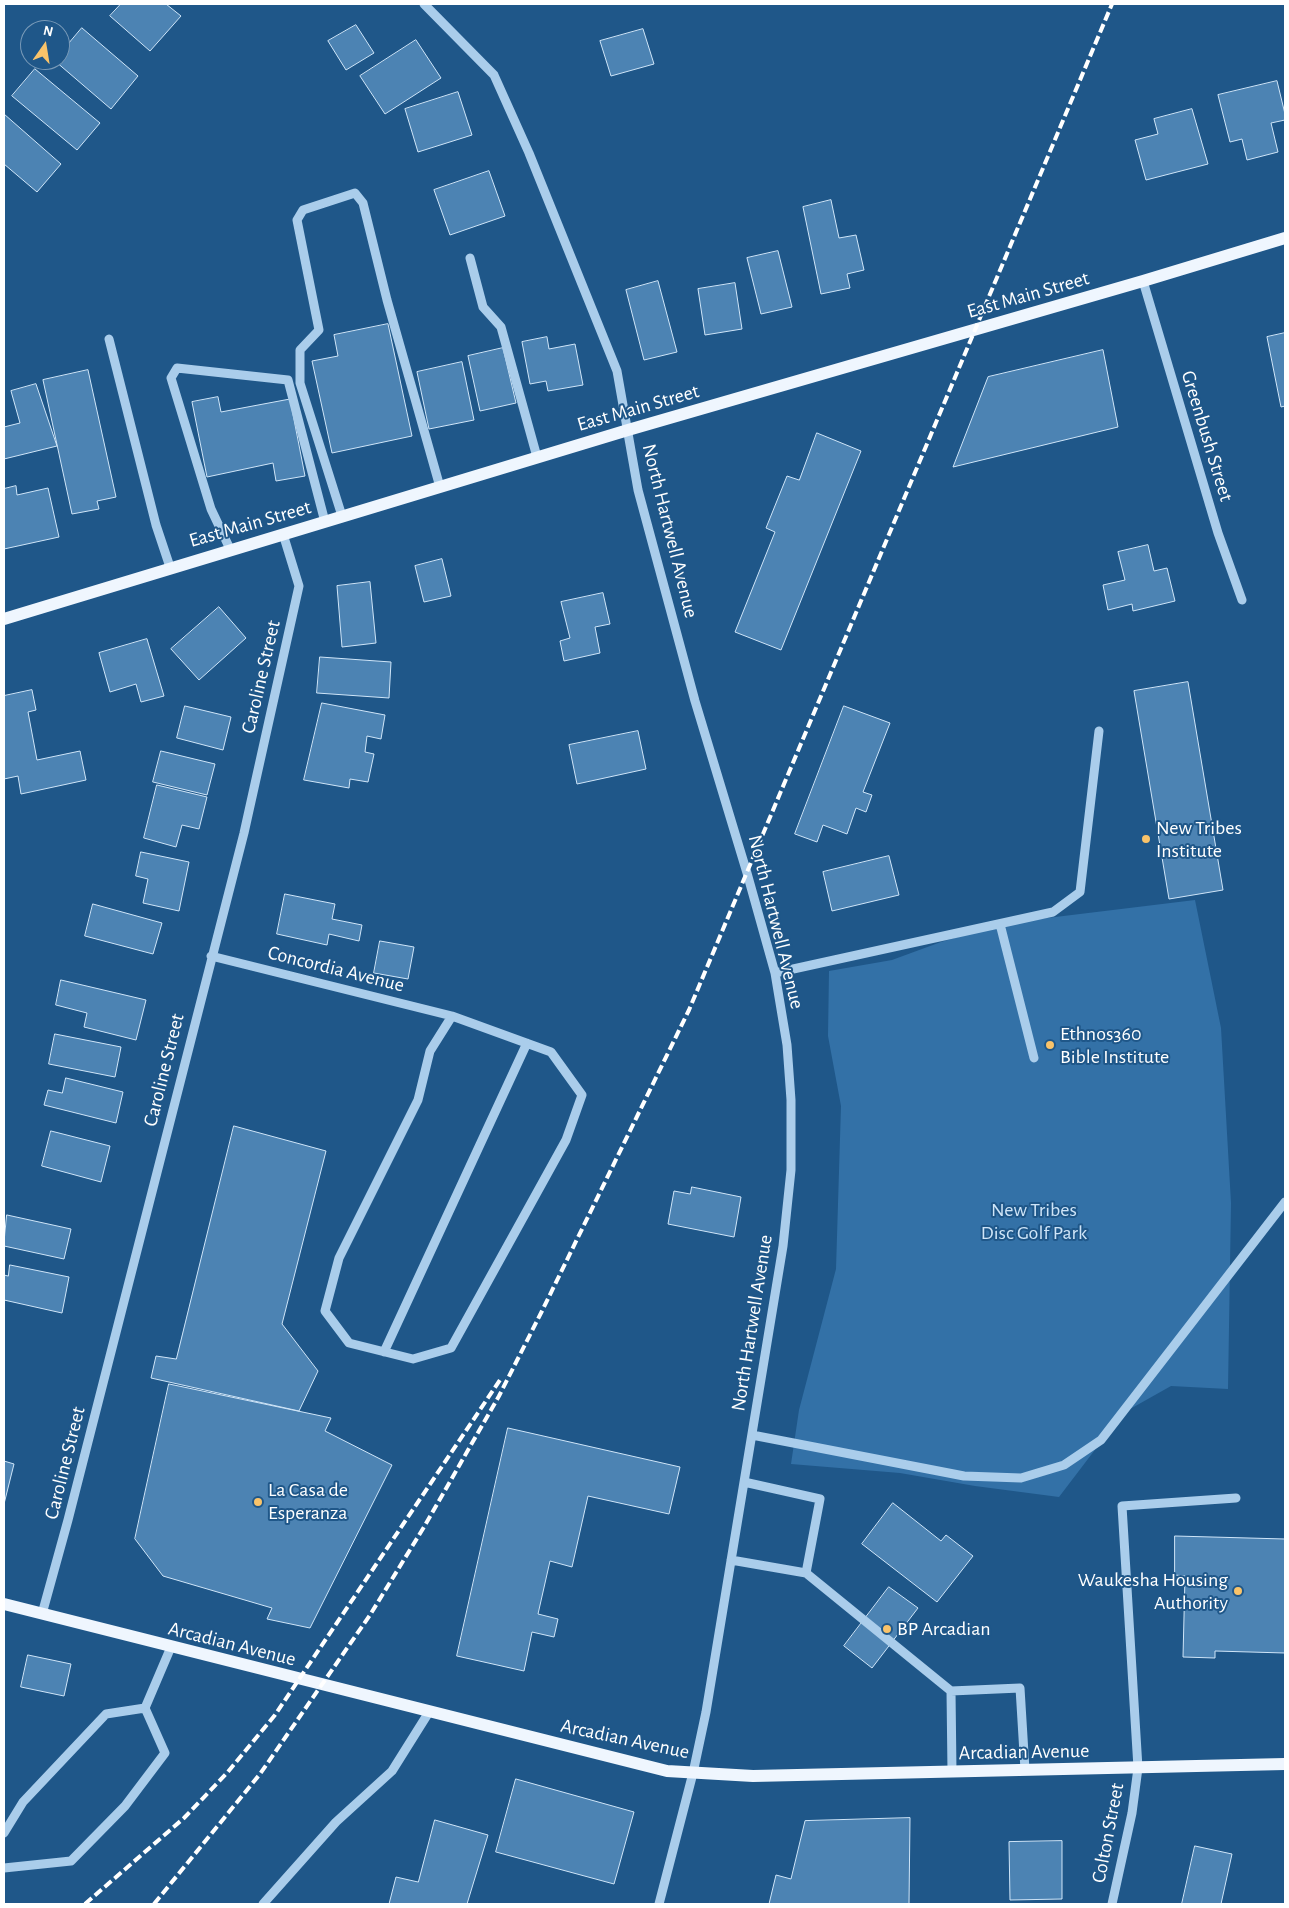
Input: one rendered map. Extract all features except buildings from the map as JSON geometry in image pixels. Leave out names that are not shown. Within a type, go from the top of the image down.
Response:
[{"type":"main road","name":"East Main Street","points":[[4,619],[537,457],[1285,238]]},
{"type":"main road","name":"Arcadian Avenue","points":[[4,1604],[667,1771],[753,1776],[1285,1764]]},
{"type":"street","name":"North Hartwell Avenue","points":[[424,4],[494,75],[529,152],[617,371],[638,490],[688,677],[747,873],[774,973],[787,1044],[791,1100],[791,1170],[783,1246],[706,1712],[693,1773],[659,1904]]},
{"type":"street","points":[[342,516],[300,383],[300,350],[319,330],[297,220],[303,210],[355,193],[363,203],[387,300],[440,486]]},
{"type":"street","points":[[470,258],[483,307],[501,327],[537,457]]},
{"type":"street","name":"Greenbush Street","points":[[1143,281],[1218,532],[1242,600]]},
{"type":"street","points":[[109,339],[156,525],[170,567]]},
{"type":"street","points":[[230,550],[211,509],[171,378],[177,368],[288,380],[325,522]]},
{"type":"street","name":"Caroline Street","points":[[42,1614],[68,1520],[244,833],[300,586],[283,534]]},
{"type":"street","points":[[774,973],[1053,912],[1080,892],[1099,731]]},
{"type":"street","points":[[1000,924],[1034,1058]]},
{"type":"street","name":"Concordia Avenue","points":[[211,956],[452,1016],[527,1043],[551,1052],[582,1095],[566,1140],[451,1348],[414,1359],[384,1352]]},
{"type":"street","points":[[452,1016],[430,1050],[418,1100],[339,1258],[325,1311],[349,1344],[384,1352],[527,1043]]},
{"type":"street","points":[[752,1435],[964,1476],[1021,1478],[1064,1465],[1101,1440],[1285,1202]]},
{"type":"street","points":[[744,1482],[820,1499],[806,1573]]},
{"type":"street","name":"Colton Street","points":[[1112,1904],[1132,1813],[1138,1768],[1122,1506],[1236,1498]]},
{"type":"street","points":[[731,1560],[806,1573],[951,1690],[1020,1688],[1024,1770]]},
{"type":"street","points":[[4,1868],[71,1861],[125,1806],[165,1753],[145,1708],[171,1647]]},
{"type":"street","points":[[951,1690],[952,1772]]},
{"type":"street","points":[[4,1833],[23,1802],[106,1714],[145,1708]]},
{"type":"street","points":[[263,1904],[336,1822],[392,1771],[429,1712]]},
{"type":"green space","name":"New Tribes Disc Golf Park","points":[[1195,900],[1221,1028],[1231,1203],[1228,1389],[1171,1386],[1123,1413],[1059,1497],[975,1486],[900,1473],[791,1464],[799,1410],[836,1269],[841,1106],[828,1036],[829,971],[892,960],[941,942],[1006,923]]},
{"type":"railway","points":[[154,1904],[260,1774],[370,1615],[424,1527],[499,1396],[542,1311],[689,1010],[1112,4]]},
{"type":"railway","points":[[85,1904],[184,1818],[227,1773],[275,1715],[500,1380]]},
{"type":"place","name":"New Tribes Institute","points":[[1146,839]]},
{"type":"place","name":"Ethnos360 Bible Institute","points":[[1050,1045]]},
{"type":"place","name":"La Casa de Esperanza","points":[[258,1502]]},
{"type":"place","name":"Waukesha Housing Authority","points":[[1238,1591]]},
{"type":"place","name":"BP Arcadian","points":[[887,1629]]}]
